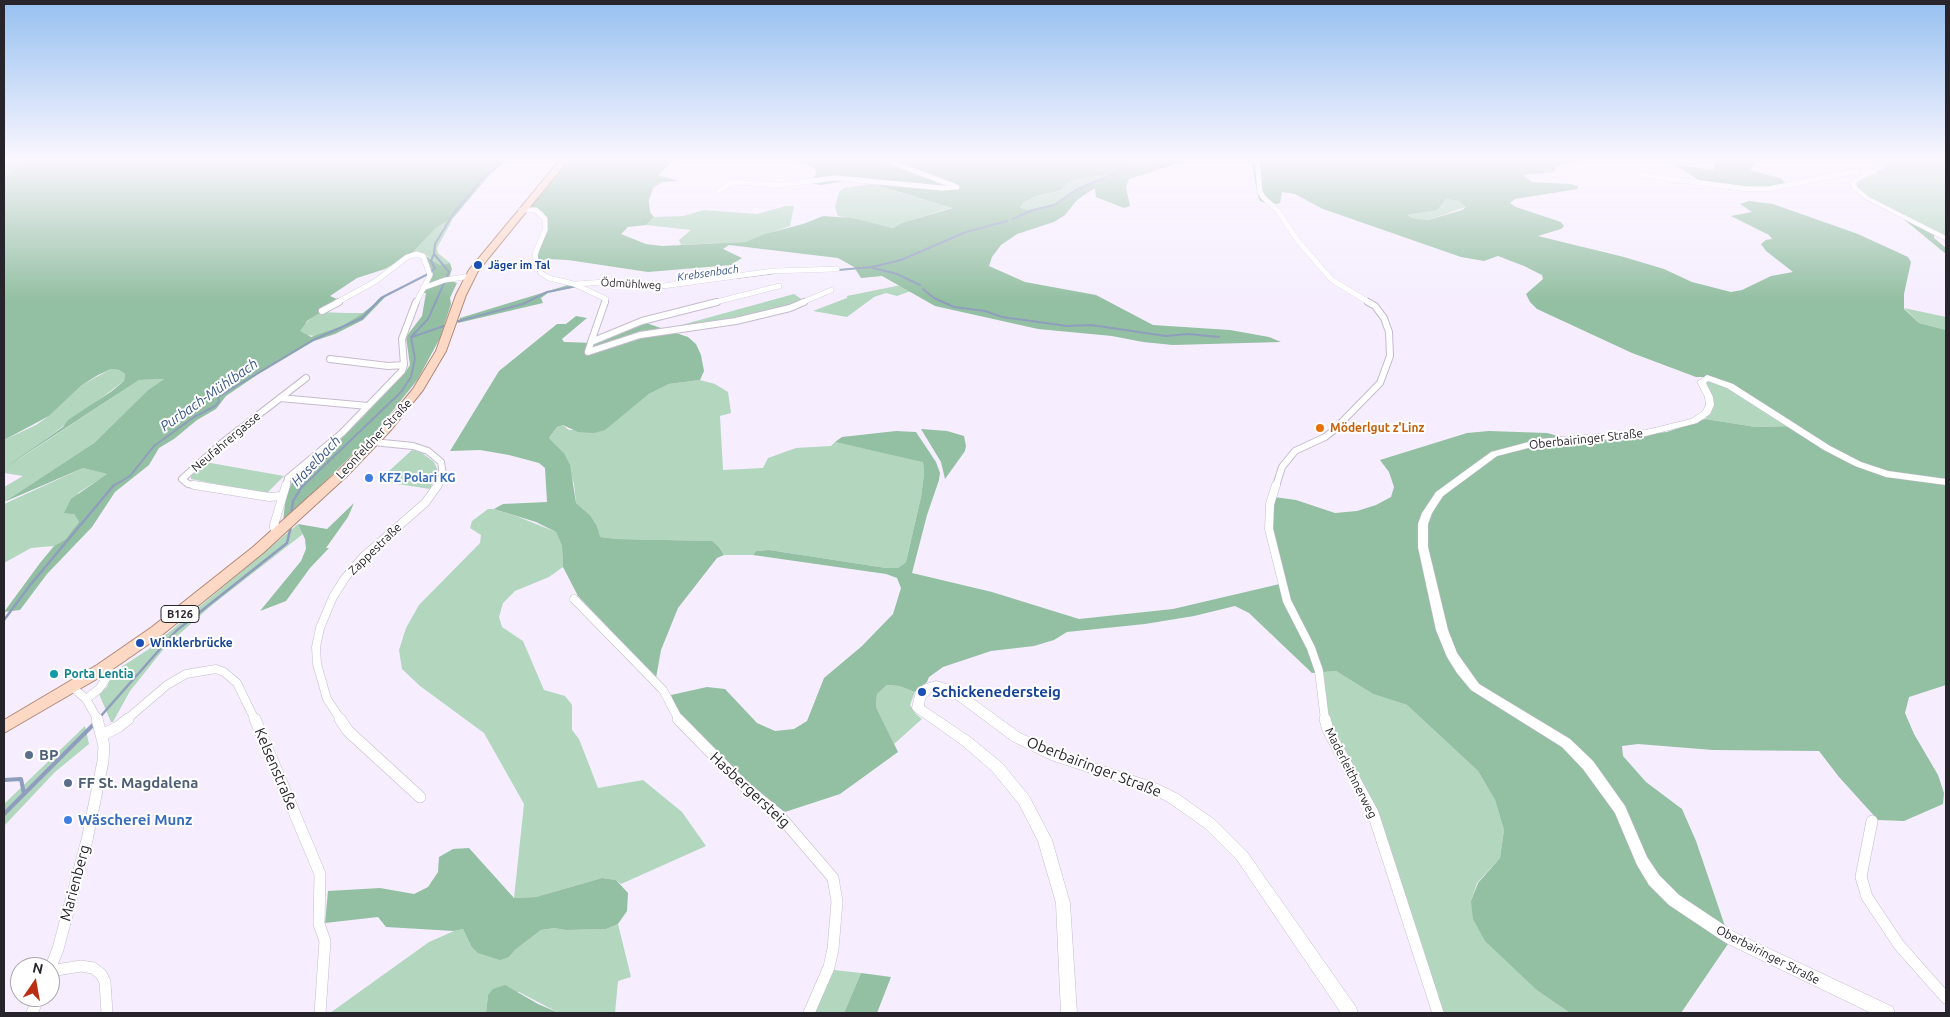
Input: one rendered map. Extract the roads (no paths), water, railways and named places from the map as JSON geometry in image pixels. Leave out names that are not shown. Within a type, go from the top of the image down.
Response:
[{"type":"main road","name":"Leonfeldner Straße","points":[[4,727],[109,664],[183,612],[284,528],[373,442],[396,418],[423,382],[441,351],[471,276],[524,206]]},
{"type":"street","name":"Maderleithnerweg","points":[[1272,206],[1298,241],[1332,280],[1375,306],[1384,318],[1389,332],[1390,356],[1380,384],[1334,430],[1325,437],[1295,451],[1282,467],[1270,504],[1269,529],[1287,601],[1311,648],[1319,671],[1322,706],[1328,730],[1373,813],[1438,1013]]},
{"type":"street","points":[[1883,206],[1946,239]]},
{"type":"street","name":"Ödmühlweg","points":[[521,210],[536,210],[545,219],[544,230],[536,254],[537,268],[549,278],[577,285],[606,299],[591,342]]},
{"type":"street","points":[[322,311],[376,281],[410,255],[422,255],[430,273],[402,339],[404,365],[388,366],[330,359]]},
{"type":"street","name":"Ödmühlweg","points":[[577,285],[604,282],[656,287],[773,272],[837,269]]},
{"type":"street","points":[[423,288],[451,278],[471,276]]},
{"type":"street","points":[[779,286],[642,321],[591,342],[588,352],[640,335],[736,321],[790,308],[831,290]]},
{"type":"street","name":"Leonfeldner Straße","points":[[284,528],[276,530],[274,525],[286,482],[292,474],[334,440],[399,374],[404,365]]},
{"type":"street","name":"Neufahrergasse","points":[[281,496],[269,498],[188,484],[182,480],[222,443],[306,378]]},
{"type":"street","name":"Oberbairinger Straße","points":[[1887,1013],[1731,938],[1674,900],[1654,880],[1642,861],[1620,810],[1588,765],[1559,738],[1475,687],[1461,670],[1444,638],[1423,548],[1422,530],[1427,513],[1439,494],[1494,454],[1540,442],[1646,433],[1694,421],[1707,412],[1710,405],[1709,397],[1701,382],[1703,379],[1717,380],[1730,386],[1827,448],[1858,464],[1886,474],[1946,482]]},
{"type":"street","points":[[280,398],[368,406]]},
{"type":"street","name":"Zappestraße","points":[[373,442],[413,446],[428,451],[441,462],[443,475],[436,489],[425,503],[363,557],[345,578],[333,597],[320,628],[316,647],[317,664],[327,699],[348,731],[380,764],[420,797]]},
{"type":"street","name":"Hasbergersteig","points":[[574,599],[663,690],[677,718],[746,788],[779,815],[833,878],[837,902],[833,949],[829,967],[809,1013]]},
{"type":"street","points":[[86,699],[99,689],[107,677],[109,664]]},
{"type":"street","name":"Kelsenstraße","points":[[102,732],[118,728],[167,685],[186,674],[206,669],[216,669],[231,676],[237,683],[257,723],[320,874],[319,924],[325,941],[320,1013]]},
{"type":"street","name":"Oberbairinger Straße","points":[[1069,1013],[1063,903],[1045,840],[1024,800],[997,767],[966,740],[918,708],[919,698],[927,688],[936,686],[953,690],[996,724],[1035,747],[1153,788],[1173,798],[1204,819],[1242,856],[1350,1013]]},
{"type":"street","name":"Marienberg","points":[[54,957],[93,812],[102,761],[102,732],[94,710],[86,699],[72,687]]},
{"type":"street","points":[[1872,821],[1861,877],[1867,897],[1899,945],[1946,998]]},
{"type":"street","name":"Marienberg","points":[[60,969],[80,966],[92,968],[101,974],[105,982],[106,1013]]},
{"type":"waterway","name":"Haselbach","points":[[434,254],[435,244],[459,206]]},
{"type":"waterway","name":"Krebsenbach","points":[[1013,219],[1033,210],[1048,206]]},
{"type":"waterway","name":"Krebsenbach","points":[[827,271],[872,267],[901,260],[966,232],[1007,221]]},
{"type":"waterway","name":"Purbach-Mühlbach","points":[[113,486],[130,476],[154,446],[194,417],[215,406],[219,402],[218,397],[313,340],[362,318],[381,298],[430,273],[435,268],[431,261],[434,254]]},
{"type":"waterway","name":"Haselbach","points":[[303,486],[401,392],[411,377],[415,359],[411,337],[428,319],[449,272],[434,254]]},
{"type":"waterway","points":[[873,268],[897,274],[920,285]]},
{"type":"waterway","name":"Krebsenbach","points":[[735,278],[774,273]]},
{"type":"waterway","name":"Krebsenbach","points":[[619,285],[663,288]]},
{"type":"waterway","name":"Krebsenbach","points":[[455,322],[523,304],[547,292],[576,286]]},
{"type":"waterway","points":[[923,289],[934,298],[954,307],[985,311],[1002,317],[1067,326],[1091,325],[1166,336],[1188,334],[1219,337]]},
{"type":"waterway","name":"Krebsenbach","points":[[412,337],[447,325]]},
{"type":"waterway","name":"Haselbach","points":[[291,515],[293,501],[303,485]]},
{"type":"waterway","name":"Purbach-Mühlbach","points":[[4,620],[31,584],[113,486]]},
{"type":"waterway","name":"Haselbach","points":[[100,717],[176,631],[287,543],[291,526]]},
{"type":"waterway","name":"Haselbach","points":[[24,794],[95,723]]},
{"type":"waterway","name":"Purbach-Mühlbach","points":[[4,780],[21,779],[24,794]]},
{"type":"waterway","name":"Haselbach","points":[[4,814],[24,794]]},
{"type":"place","name":"Jäger im Tal","points":[[478,265]]},
{"type":"place","name":"Möderlgut z'Linz","points":[[1320,428]]},
{"type":"place","name":"KFZ Polari KG","points":[[369,478]]},
{"type":"place","name":"Winklerbrücke","points":[[140,643]]},
{"type":"place","name":"Porta Lentia","points":[[54,674]]},
{"type":"place","name":"Schickenedersteig","points":[[922,692]]},
{"type":"place","name":"BP","points":[[29,755]]},
{"type":"place","name":"FF St. Magdalena","points":[[68,783]]},
{"type":"place","name":"Wäscherei Munz","points":[[68,820]]}]
